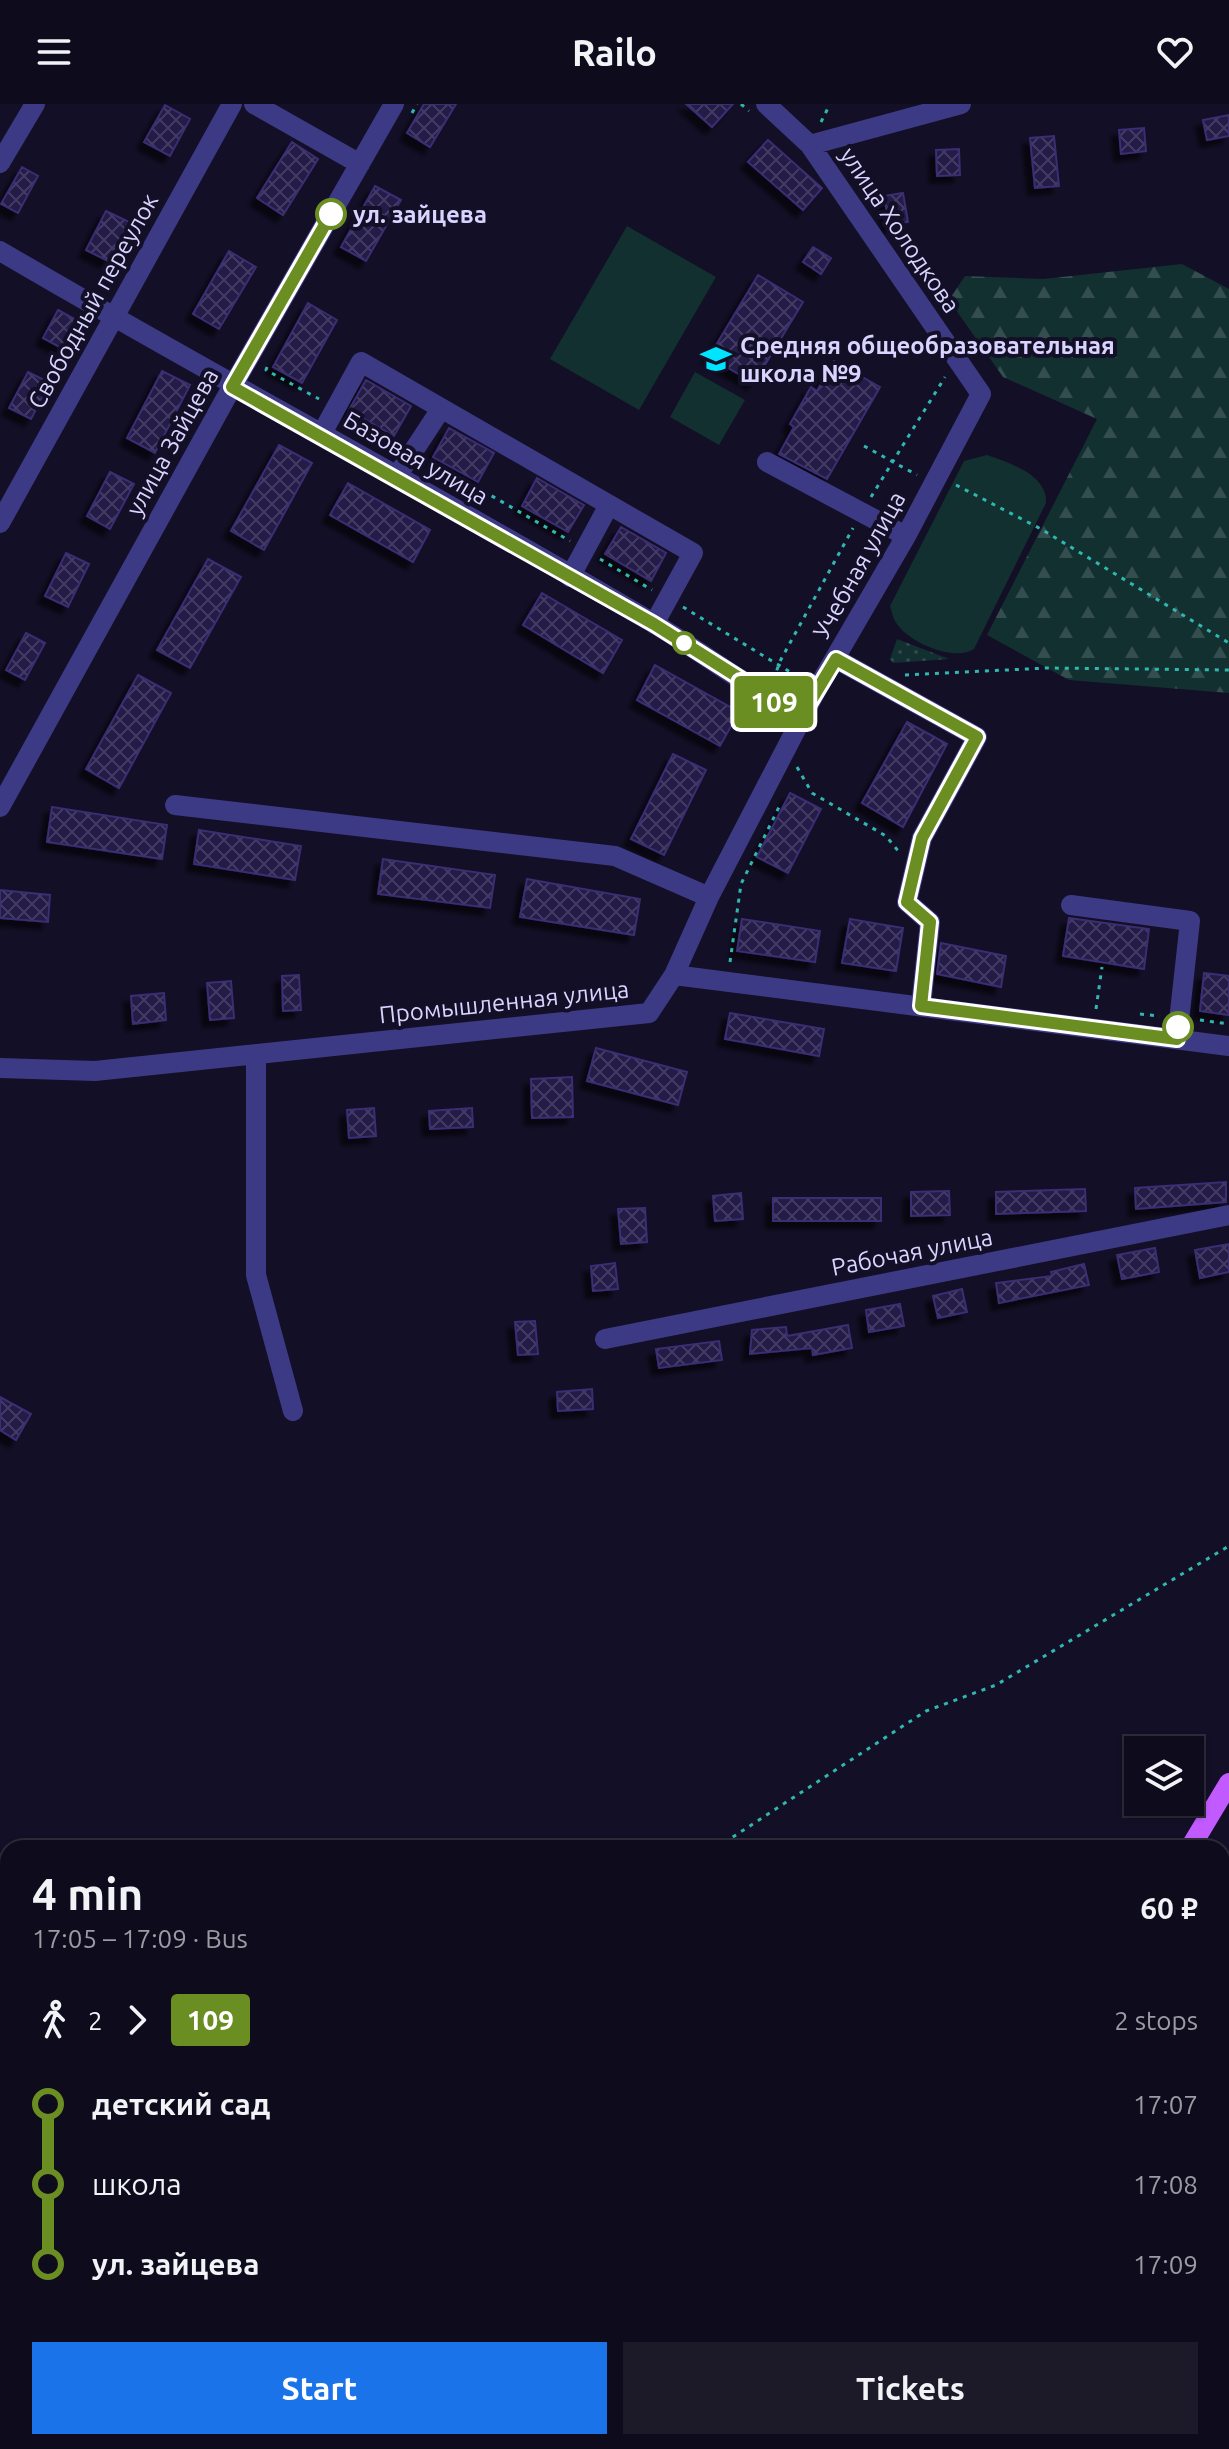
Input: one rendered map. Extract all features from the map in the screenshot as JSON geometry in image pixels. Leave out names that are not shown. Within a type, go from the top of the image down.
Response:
[{"type":"main road","points":[[1195,1840],[1229,1783]]},
{"type":"street","points":[[0,163],[35,104]]},
{"type":"street","name":"Свободный переулок","points":[[0,523],[232,104]]},
{"type":"street","points":[[254,104],[360,164]]},
{"type":"street","name":"улица Зайцева","points":[[0,807],[232,387],[394,104]]},
{"type":"street","name":"улица Холодкова","points":[[766,104],[810,145],[981,394]]},
{"type":"street","points":[[810,145],[961,104]]},
{"type":"street","name":"Базовая улица","points":[[0,251],[232,387],[397,476],[654,624],[801,717]]},
{"type":"street","points":[[321,435],[361,362],[693,553],[654,624]]},
{"type":"street","name":"Учебная улица","points":[[674,975],[709,897],[801,717],[906,536],[981,394]]},
{"type":"street","points":[[397,476],[441,409]]},
{"type":"street","points":[[767,462],[906,536]]},
{"type":"street","points":[[570,577],[609,505]]},
{"type":"street","points":[[836,659],[977,737],[922,838],[907,902],[930,922],[921,1006]]},
{"type":"street","points":[[175,805],[615,856],[709,897]]},
{"type":"street","points":[[1071,905],[1190,921],[1177,1039]]},
{"type":"street","points":[[674,975],[1229,1046]]},
{"type":"street","name":"Промышленная улица","points":[[0,1068],[95,1071],[649,1013],[674,975]]},
{"type":"street","points":[[256,1054],[256,1275],[293,1411]]},
{"type":"street","name":"Рабочая улица","points":[[605,1339],[1229,1215]]},
{"type":"path","points":[[864,446],[1041,529],[1229,643]]},
{"type":"path","points":[[873,678],[1047,668],[1229,670]]},
{"type":"path","points":[[785,750],[812,793],[886,836],[914,870]]},
{"type":"path","points":[[792,782],[798,769]]},
{"type":"path","points":[[730,962],[741,884],[785,795]]},
{"type":"path","points":[[1096,1009],[1102,967]]},
{"type":"path","points":[[728,1840],[926,1711],[996,1685],[1229,1546]]},
{"type":"green space","points":[[627,226],[716,277],[639,410],[550,359]]},
{"type":"green space","points":[[1182,264],[1229,289],[1229,693],[1069,680],[987,635],[1097,419],[1003,377],[949,300],[965,276],[1043,279]]},
{"type":"green space","points":[[695,372],[745,400],[719,445],[670,417]]},
{"type":"green space","points":[[987,455],[1016,466],[1034,478],[1045,493],[1046,503],[974,649],[944,652],[922,644],[903,631],[894,620],[890,606],[964,461]]},
{"type":"green space","points":[[897,639],[949,659],[893,663],[890,659]]},
{"type":"building","points":[[424,104],[456,104],[430,147],[407,133]]},
{"type":"building","points":[[686,104],[733,104],[712,127]]},
{"type":"building","points":[[165,105],[190,119],[170,156],[144,142]]},
{"type":"building","points":[[1229,115],[1229,136],[1207,140],[1203,120]]},
{"type":"building","points":[[1144,128],[1146,151],[1121,154],[1119,130]]},
{"type":"building","points":[[1054,136],[1059,186],[1035,188],[1030,138]]},
{"type":"building","points":[[768,140],[822,188],[803,210],[748,162]]},
{"type":"building","points":[[292,142],[318,159],[283,215],[257,198]]},
{"type":"building","points":[[959,149],[960,175],[937,176],[936,150]]},
{"type":"building","points":[[22,167],[38,176],[18,213],[1,204]]},
{"type":"building","points":[[375,186],[401,200],[366,261],[341,247]]},
{"type":"building","points":[[903,193],[908,222],[889,225],[884,196]]},
{"type":"building","points":[[106,211],[129,222],[108,261],[86,250]]},
{"type":"building","points":[[813,247],[831,258],[821,274],[803,262]]},
{"type":"building","points":[[229,251],[256,267],[219,329],[193,314]]},
{"type":"building","points":[[758,275],[803,302],[754,383],[709,357]]},
{"type":"building","points":[[308,303],[337,320],[302,383],[273,367]]},
{"type":"building","points":[[58,310],[78,321],[63,349],[43,338]]},
{"type":"building","points":[[834,361],[880,387],[827,479],[779,454],[794,427],[790,424],[811,387],[817,391]]},
{"type":"building","points":[[162,371],[190,385],[155,453],[127,438]]},
{"type":"building","points":[[28,372],[50,383],[31,419],[9,408]]},
{"type":"building","points":[[366,380],[411,406],[394,436],[349,410]]},
{"type":"building","points":[[449,428],[494,453],[478,482],[433,457]]},
{"type":"building","points":[[279,445],[312,463],[264,550],[231,531]]},
{"type":"building","points":[[110,472],[134,484],[110,529],[87,516]]},
{"type":"building","points":[[537,478],[584,505],[568,532],[522,506]]},
{"type":"building","points":[[348,483],[430,530],[413,562],[330,515]]},
{"type":"building","points":[[621,527],[666,553],[651,581],[605,554]]},
{"type":"building","points":[[66,553],[89,564],[68,607],[45,596]]},
{"type":"building","points":[[208,559],[241,577],[190,668],[157,650]]},
{"type":"building","points":[[542,593],[622,640],[603,673],[523,625]]},
{"type":"building","points":[[26,633],[45,643],[25,680],[6,670]]},
{"type":"building","points":[[655,665],[739,712],[720,746],[637,700]]},
{"type":"building","points":[[138,675],[171,693],[119,788],[86,769]]},
{"type":"building","points":[[907,722],[947,744],[903,827],[862,803]]},
{"type":"building","points":[[673,754],[706,770],[664,855],[631,839]]},
{"type":"building","points":[[790,793],[821,809],[788,873],[757,857]]},
{"type":"building","points":[[52,807],[167,825],[162,859],[47,842]]},
{"type":"building","points":[[199,830],[301,846],[295,880],[194,864]]},
{"type":"building","points":[[383,859],[495,875],[490,908],[378,894]]},
{"type":"building","points":[[527,879],[640,899],[634,935],[520,917]]},
{"type":"building","points":[[0,890],[50,895],[48,922],[0,918]]},
{"type":"building","points":[[1069,918],[1149,929],[1144,969],[1063,956]]},
{"type":"building","points":[[742,919],[820,931],[815,962],[737,951]]},
{"type":"building","points":[[850,919],[903,928],[896,971],[842,963]]},
{"type":"building","points":[[941,943],[1006,956],[1001,987],[937,974]]},
{"type":"building","points":[[1204,973],[1229,976],[1229,1015],[1200,1011]]},
{"type":"building","points":[[299,975],[301,1010],[283,1011],[282,976]]},
{"type":"building","points":[[231,981],[234,1018],[210,1020],[207,983]]},
{"type":"building","points":[[164,993],[166,1020],[133,1024],[131,996]]},
{"type":"building","points":[[730,1013],[824,1029],[819,1056],[725,1039]]},
{"type":"building","points":[[596,1048],[687,1072],[678,1105],[587,1081]]},
{"type":"building","points":[[572,1077],[573,1117],[532,1118],[531,1079]]},
{"type":"building","points":[[374,1108],[376,1136],[349,1138],[347,1110]]},
{"type":"building","points":[[472,1108],[473,1127],[430,1129],[429,1111]]},
{"type":"building","points":[[1226,1182],[1226,1202],[1136,1209],[1135,1188]]},
{"type":"building","points":[[1085,1189],[1086,1211],[996,1214],[996,1192]]},
{"type":"building","points":[[949,1191],[950,1215],[911,1216],[911,1192]]},
{"type":"building","points":[[741,1193],[743,1219],[715,1221],[713,1196]]},
{"type":"building","points":[[773,1198],[881,1198],[881,1221],[773,1221]]},
{"type":"building","points":[[645,1208],[647,1242],[621,1244],[618,1209]]},
{"type":"building","points":[[1229,1244],[1229,1272],[1200,1278],[1195,1250]]},
{"type":"building","points":[[1155,1248],[1159,1272],[1122,1279],[1117,1255]]},
{"type":"building","points":[[615,1263],[618,1289],[593,1291],[591,1266]]},
{"type":"building","points":[[1084,1264],[1089,1285],[999,1303],[996,1283],[1052,1276],[1051,1272]]},
{"type":"building","points":[[962,1289],[967,1312],[938,1318],[933,1296]]},
{"type":"building","points":[[900,1304],[904,1326],[869,1332],[866,1310]]},
{"type":"building","points":[[535,1321],[538,1354],[518,1355],[515,1322]]},
{"type":"building","points":[[848,1325],[852,1348],[813,1355],[812,1348],[750,1354],[752,1330],[786,1327],[787,1336]]},
{"type":"building","points":[[719,1341],[722,1360],[659,1368],[656,1349]]},
{"type":"building","points":[[592,1389],[593,1409],[558,1411],[557,1392]]},
{"type":"building","points":[[0,1397],[31,1414],[16,1440],[0,1430]]},
{"type":"bus line","name":"109","points":[[331,214],[232,387],[397,476],[654,624],[768,699],[801,717],[836,659],[977,737],[922,838],[907,902],[930,922],[921,1006],[1177,1039],[1178,1027]]},
{"type":"place","name":"ул. зайцева","points":[[331,214]]},
{"type":"place","name":"Средняя общеобразовательная школа №9","points":[[716,359]]}]
